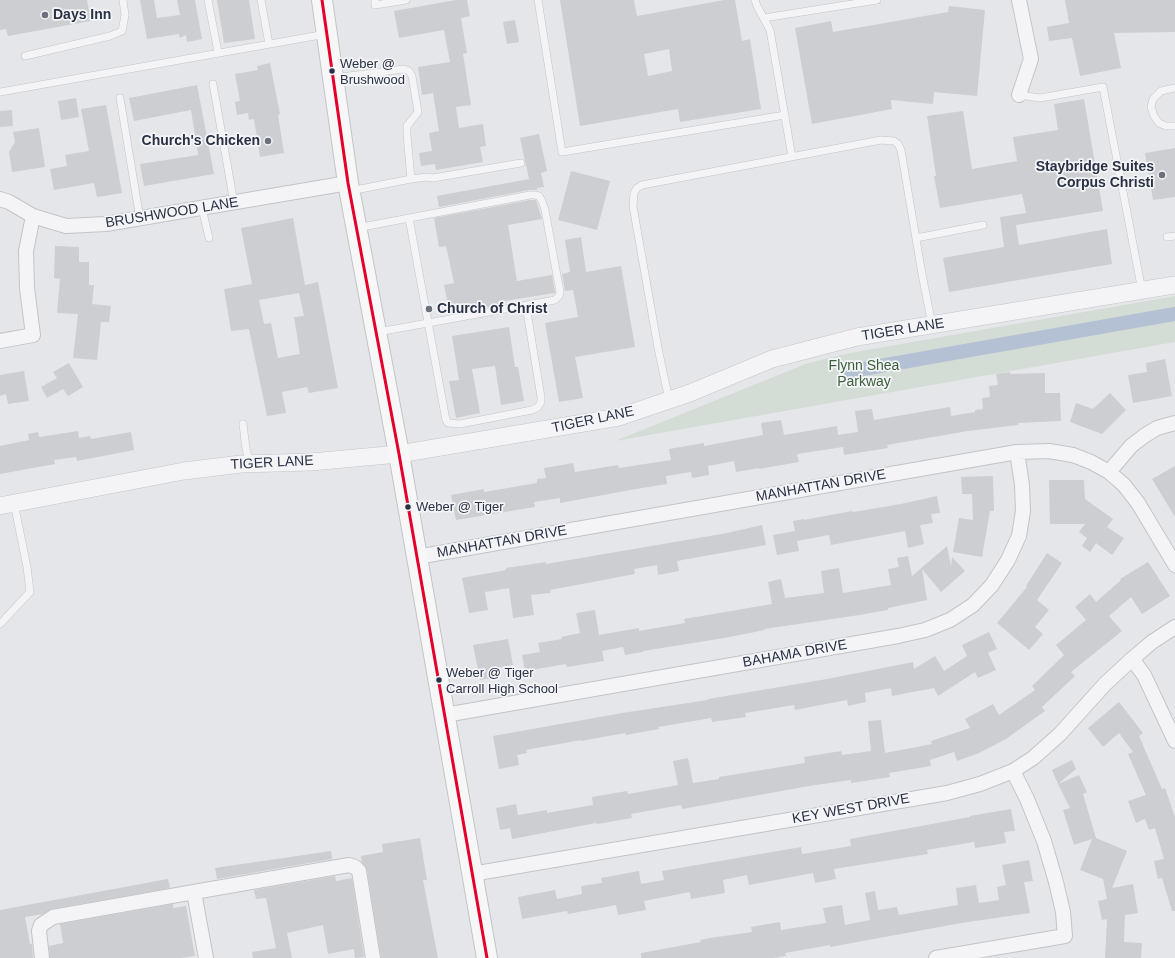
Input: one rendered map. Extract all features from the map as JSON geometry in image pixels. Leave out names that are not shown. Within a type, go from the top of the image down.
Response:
[{"type":"main road","points":[[322,0],[349,187],[399,454],[487,958]]},
{"type":"street","points":[[1019,0],[1031,59],[1019,95]]},
{"type":"street","name":"BRUSHWOOD LANE","points":[[0,199],[9,202],[33,216],[66,226],[106,224],[234,203],[349,187]]},
{"type":"street","points":[[0,341],[33,335],[27,288],[26,251],[33,216]]},
{"type":"street","name":"TIGER LANE","points":[[7,505],[184,471],[250,463],[311,462],[399,454],[618,417],[690,393],[772,359],[857,337],[1175,285]]},
{"type":"street","points":[[1110,472],[1131,446],[1144,436],[1157,428],[1175,423]]},
{"type":"street","name":"MANHATTAN DRIVE","points":[[417,557],[1017,452],[1050,451],[1073,455],[1110,472],[1124,485],[1138,503],[1175,565]]},
{"type":"street","name":"BAHAMA DRIVE","points":[[445,715],[898,636],[926,630],[950,620],[973,604],[992,585],[1008,560],[1019,536],[1023,511],[1022,485],[1017,452]]},
{"type":"street","name":"KEY WEST DRIVE","points":[[472,874],[947,793],[980,784],[1014,771],[1033,758],[1060,734],[1105,684],[1132,659],[1152,642],[1175,627]]},
{"type":"street","points":[[1132,659],[1144,676],[1175,741]]},
{"type":"street","points":[[936,958],[1066,936],[1063,912],[1046,848],[1027,799],[1014,771]]},
{"type":"street","points":[[42,958],[39,931],[41,925],[53,917],[335,867],[353,866],[359,871],[373,958]]},
{"type":"street","points":[[194,892],[206,958]]},
{"type":"lane","points":[[25,56],[110,36],[122,31],[125,15],[123,0]]},
{"type":"lane","points":[[208,0],[218,52]]},
{"type":"lane","points":[[261,0],[269,44]]},
{"type":"lane","points":[[375,0],[375,5],[406,0]]},
{"type":"lane","points":[[538,0],[562,152],[785,115]]},
{"type":"lane","points":[[755,0],[770,30],[792,157]]},
{"type":"lane","points":[[764,18],[877,0]]},
{"type":"lane","points":[[0,92],[218,52],[327,34]]},
{"type":"lane","points":[[333,78],[404,69],[409,71],[412,76],[418,112],[407,126],[411,179]]},
{"type":"lane","points":[[213,84],[234,203]]},
{"type":"lane","points":[[1019,95],[1040,98],[1103,87],[1142,291]]},
{"type":"lane","points":[[1175,88],[1161,91],[1153,99],[1151,107],[1154,116],[1159,123],[1166,126],[1175,126]]},
{"type":"lane","points":[[120,98],[140,219]]},
{"type":"lane","points":[[669,400],[633,206],[634,193],[637,188],[648,184],[881,140],[894,140],[902,150],[932,325]]},
{"type":"lane","points":[[349,187],[427,177],[433,178],[521,163]]},
{"type":"lane","points":[[357,228],[530,195],[539,196],[544,210],[560,292],[559,296],[555,300],[376,332]]},
{"type":"lane","points":[[202,208],[209,238]]},
{"type":"lane","points":[[409,218],[446,420],[452,424],[460,424],[532,410],[536,409],[541,402],[526,306]]},
{"type":"lane","points":[[916,238],[983,225]]},
{"type":"lane","points":[[1167,237],[1175,236]]},
{"type":"lane","points":[[243,424],[246,449],[250,463]]},
{"type":"lane","points":[[0,624],[30,592],[27,567],[7,505]]},
{"type":"green space","name":"Flynn Shea Parkway","points":[[1175,296],[1175,342],[615,441],[808,363],[850,353]]},
{"type":"building","name":"Days Inn","points":[[0,0],[87,0],[91,21],[8,36],[6,29],[0,30]]},
{"type":"building","points":[[140,0],[154,0],[157,18],[180,15],[177,0],[195,0],[202,39],[187,42],[186,35],[180,38],[179,34],[147,39]]},
{"type":"building","points":[[217,0],[249,0],[255,39],[224,43]]},
{"type":"building","points":[[456,0],[467,0],[470,16],[461,18],[467,53],[463,54],[471,105],[456,107],[459,128],[483,124],[486,146],[480,147],[483,162],[436,170],[435,164],[421,166],[419,153],[432,151],[429,133],[439,131],[433,93],[422,95],[418,67],[450,62],[444,30],[399,38],[394,11]]},
{"type":"building","points":[[560,0],[634,0],[637,16],[724,0],[735,0],[742,41],[750,39],[761,109],[680,122],[678,109],[580,126]],"holes":[[[669,49],[672,71],[648,76],[644,54]]]},
{"type":"building","points":[[1065,0],[1175,0],[1175,32],[1114,33],[1121,68],[1080,76],[1072,38],[1049,41],[1047,27],[1069,23]]},
{"type":"building","points":[[949,6],[985,10],[977,96],[934,92],[933,104],[891,100],[892,109],[812,124],[795,28],[831,21],[833,32],[948,12]]},
{"type":"building","points":[[515,20],[519,42],[507,44],[503,22]]},
{"type":"building","points":[[270,63],[280,114],[278,115],[284,153],[260,157],[254,119],[249,120],[248,113],[237,115],[235,102],[240,101],[235,74],[258,70],[257,66]]},
{"type":"building","points":[[197,85],[214,174],[144,186],[140,164],[198,155],[191,110],[134,121],[129,98]]},
{"type":"building","points":[[76,98],[79,117],[61,120],[58,101]]},
{"type":"building","points":[[1084,99],[1103,211],[1016,225],[1019,245],[1107,229],[1112,264],[949,292],[943,258],[1004,247],[1000,217],[1026,213],[1022,194],[940,208],[934,176],[936,176],[927,116],[963,111],[972,169],[1017,161],[1013,137],[1058,130],[1054,104]]},
{"type":"building","points":[[106,105],[122,193],[97,197],[94,183],[54,190],[50,169],[67,166],[65,155],[89,151],[81,109]]},
{"type":"building","points":[[12,110],[13,126],[0,127],[0,111]]},
{"type":"building","points":[[39,128],[45,167],[12,172],[9,152],[15,142],[13,132]]},
{"type":"building","points":[[539,134],[547,171],[541,173],[544,187],[537,188],[537,190],[529,190],[439,207],[437,196],[529,179],[520,138]]},
{"type":"building","name":"Staybridge Suites Corpus Christi","points":[[1175,148],[1175,197],[1153,200],[1145,153]]},
{"type":"building","points":[[571,171],[610,181],[597,230],[558,220]]},
{"type":"building","points":[[536,200],[542,219],[508,225],[517,281],[552,275],[555,293],[498,302],[499,305],[450,314],[444,285],[454,283],[446,246],[439,247],[434,218]]},
{"type":"building","points":[[293,218],[305,285],[318,282],[338,388],[309,393],[307,387],[282,392],[286,413],[267,416],[249,329],[231,331],[224,289],[252,284],[241,228]],"holes":[[[299,293],[304,316],[294,317],[300,354],[278,358],[271,323],[264,324],[259,300]]]},
{"type":"building","points":[[581,237],[586,272],[621,266],[635,347],[575,357],[583,398],[559,402],[545,323],[578,317],[573,290],[565,291],[562,274],[570,272],[565,240]]},
{"type":"building","points":[[55,246],[79,247],[79,262],[89,262],[89,285],[94,285],[92,304],[111,306],[109,322],[101,322],[97,360],[73,358],[78,314],[57,313],[60,279],[54,278]]},
{"type":"building","points":[[509,327],[515,367],[518,367],[524,401],[501,405],[495,366],[472,369],[480,413],[456,418],[449,381],[459,380],[452,336]]},
{"type":"building","points":[[1165,359],[1172,396],[1133,403],[1128,375],[1147,372],[1146,363]]},
{"type":"building","points":[[69,363],[83,387],[68,396],[63,389],[47,398],[41,387],[57,378],[53,372]]},
{"type":"building","points":[[24,371],[29,401],[8,404],[6,394],[0,396],[0,375]]},
{"type":"building","points":[[1010,372],[1010,374],[1045,373],[1045,393],[1060,393],[1061,421],[1018,423],[1018,425],[968,431],[887,445],[888,448],[844,455],[843,447],[797,454],[799,462],[736,472],[734,461],[708,466],[709,475],[692,478],[691,472],[666,476],[667,484],[560,503],[560,498],[534,502],[535,507],[456,520],[451,495],[484,489],[484,492],[537,483],[537,479],[546,478],[544,468],[573,463],[575,472],[618,465],[619,468],[671,460],[669,449],[704,443],[704,446],[763,435],[761,423],[781,420],[784,435],[837,426],[838,435],[858,432],[855,411],[872,409],[874,420],[950,407],[951,416],[975,412],[975,410],[983,409],[982,398],[990,397],[989,386],[998,385],[996,374]]},
{"type":"building","points":[[1110,393],[1126,410],[1102,434],[1070,422],[1076,403],[1093,409]]},
{"type":"building","points":[[78,431],[79,438],[90,436],[91,439],[131,432],[134,450],[77,461],[76,457],[54,460],[55,464],[0,474],[0,446],[29,440],[28,434],[38,432],[39,437]]},
{"type":"building","points":[[1175,466],[1175,517],[1152,479]]},
{"type":"building","points":[[993,476],[994,511],[990,511],[982,557],[953,552],[959,518],[973,520],[972,494],[962,494],[961,477]]},
{"type":"building","points":[[1049,480],[1084,480],[1085,499],[1113,519],[1107,527],[1124,538],[1112,555],[1096,543],[1090,552],[1082,546],[1087,538],[1079,532],[1085,524],[1050,524]]},
{"type":"building","points":[[937,496],[940,513],[931,514],[933,523],[920,525],[924,544],[908,548],[905,531],[831,545],[829,535],[797,541],[799,551],[777,555],[773,535],[795,531],[793,521],[901,504]]},
{"type":"building","points":[[762,525],[766,545],[677,561],[679,571],[658,575],[657,565],[634,569],[635,574],[550,590],[551,593],[531,595],[534,615],[513,618],[509,588],[485,592],[488,610],[469,613],[462,578],[506,570],[506,568],[546,562],[546,564],[727,533]]},
{"type":"building","points":[[947,546],[951,566],[952,557],[965,571],[941,592],[922,569],[927,600],[888,608],[888,610],[764,629],[765,630],[724,638],[625,655],[623,647],[602,651],[604,661],[567,667],[566,664],[525,671],[522,655],[540,652],[538,643],[562,639],[561,637],[580,633],[576,613],[595,610],[599,635],[639,628],[639,631],[685,623],[684,619],[772,604],[768,582],[781,579],[785,598],[824,593],[821,571],[839,568],[843,593],[891,585],[888,569],[899,567],[897,558],[908,556],[912,576]]},
{"type":"building","points":[[1047,553],[1062,563],[1037,600],[1049,610],[1035,627],[1043,634],[1029,650],[997,623],[1027,587],[1026,586]]},
{"type":"building","points":[[1148,562],[1170,596],[1142,614],[1131,597],[1109,616],[1122,631],[1071,672],[1075,676],[1042,707],[1045,711],[1006,739],[979,753],[957,761],[954,752],[930,760],[931,766],[889,773],[890,777],[851,783],[851,780],[809,786],[682,809],[681,805],[631,814],[632,818],[596,823],[512,839],[510,828],[500,830],[496,808],[516,804],[518,815],[547,810],[547,813],[593,805],[592,797],[627,791],[628,794],[678,785],[673,761],[688,758],[693,783],[719,779],[719,777],[805,763],[804,757],[841,751],[842,755],[871,751],[868,721],[881,720],[885,753],[932,744],[931,741],[970,728],[965,719],[993,704],[999,715],[1035,690],[1032,686],[1064,655],[1056,645],[1086,620],[1075,607],[1090,594],[1096,602],[1121,580],[1120,579]]},
{"type":"building","points":[[989,632],[997,649],[988,653],[996,670],[978,678],[975,672],[938,696],[934,688],[892,696],[891,688],[865,693],[866,702],[848,706],[847,700],[795,710],[794,705],[745,713],[746,717],[712,722],[711,718],[658,727],[659,729],[626,735],[625,733],[526,750],[527,753],[517,755],[519,765],[499,769],[493,736],[622,713],[708,700],[913,662],[914,669],[935,656],[944,671],[967,656],[962,645]]},
{"type":"building","points":[[508,639],[513,665],[496,668],[497,677],[480,680],[473,645]]},
{"type":"building","points":[[1119,702],[1143,733],[1139,736],[1162,789],[1165,788],[1175,817],[1175,911],[1172,911],[1162,878],[1158,879],[1154,861],[1164,859],[1155,828],[1149,830],[1145,819],[1136,823],[1128,801],[1146,795],[1128,754],[1133,752],[1119,733],[1103,747],[1088,728]]},
{"type":"building","points":[[1072,760],[1076,769],[1058,784],[1052,770]]},
{"type":"building","points":[[1079,775],[1087,792],[1083,794],[1096,838],[1127,851],[1112,888],[1133,884],[1138,913],[1125,915],[1124,942],[1142,943],[1141,958],[1105,958],[1107,919],[1102,920],[1098,901],[1107,899],[1103,879],[1080,870],[1092,839],[1074,845],[1063,810],[1070,808],[1058,784]]},
{"type":"building","points":[[1011,809],[1015,831],[1004,832],[1006,843],[975,848],[974,842],[927,850],[928,854],[834,869],[836,879],[815,883],[813,873],[749,885],[747,875],[723,880],[725,893],[691,899],[690,892],[644,901],[646,910],[618,915],[616,905],[568,914],[567,911],[522,919],[518,897],[555,890],[557,899],[582,894],[581,886],[602,883],[601,878],[639,871],[641,884],[664,880],[662,871],[801,847],[802,854],[851,846],[850,839]]},
{"type":"building","points":[[420,838],[427,880],[423,880],[438,958],[381,958],[367,870],[362,862],[361,856],[383,852],[382,844]]},
{"type":"building","points":[[331,851],[332,859],[217,879],[215,868]]},
{"type":"building","points":[[1029,860],[1033,881],[1024,882],[1030,913],[961,923],[830,947],[830,945],[785,953],[786,956],[774,958],[641,958],[641,953],[701,942],[700,940],[710,938],[752,932],[751,927],[780,922],[781,930],[826,923],[823,908],[842,905],[845,925],[870,920],[865,893],[875,891],[878,910],[897,907],[899,915],[958,905],[956,888],[976,885],[979,903],[999,900],[997,887],[1006,885],[1002,865]]},
{"type":"building","points":[[335,876],[336,881],[352,878],[364,957],[355,958],[354,949],[328,954],[323,925],[287,933],[292,958],[253,958],[252,952],[276,948],[266,898],[256,899],[254,890]]},
{"type":"building","points":[[168,879],[170,888],[52,909],[43,914],[25,917],[30,944],[32,944],[33,958],[0,958],[0,910]]},
{"type":"building","points":[[173,904],[173,908],[186,906],[195,956],[181,958],[50,958],[49,946],[63,943],[60,924]]},
{"type":"waterway","points":[[846,372],[1175,314]]},
{"type":"transit line","points":[[322,0],[348,183],[399,454],[487,958]]},
{"type":"place","name":"Days Inn","points":[[45,15]]},
{"type":"place","name":"Weber @ Brushwood","points":[[332,71]]},
{"type":"place","name":"Church's Chicken","points":[[268,141]]},
{"type":"place","name":"Staybridge Suites Corpus Christi","points":[[1162,175]]},
{"type":"place","name":"Church of Christ","points":[[429,309]]},
{"type":"place","name":"Weber @ Tiger","points":[[408,507]]},
{"type":"place","name":"Weber @ Tiger Carroll High School","points":[[439,680]]}]
